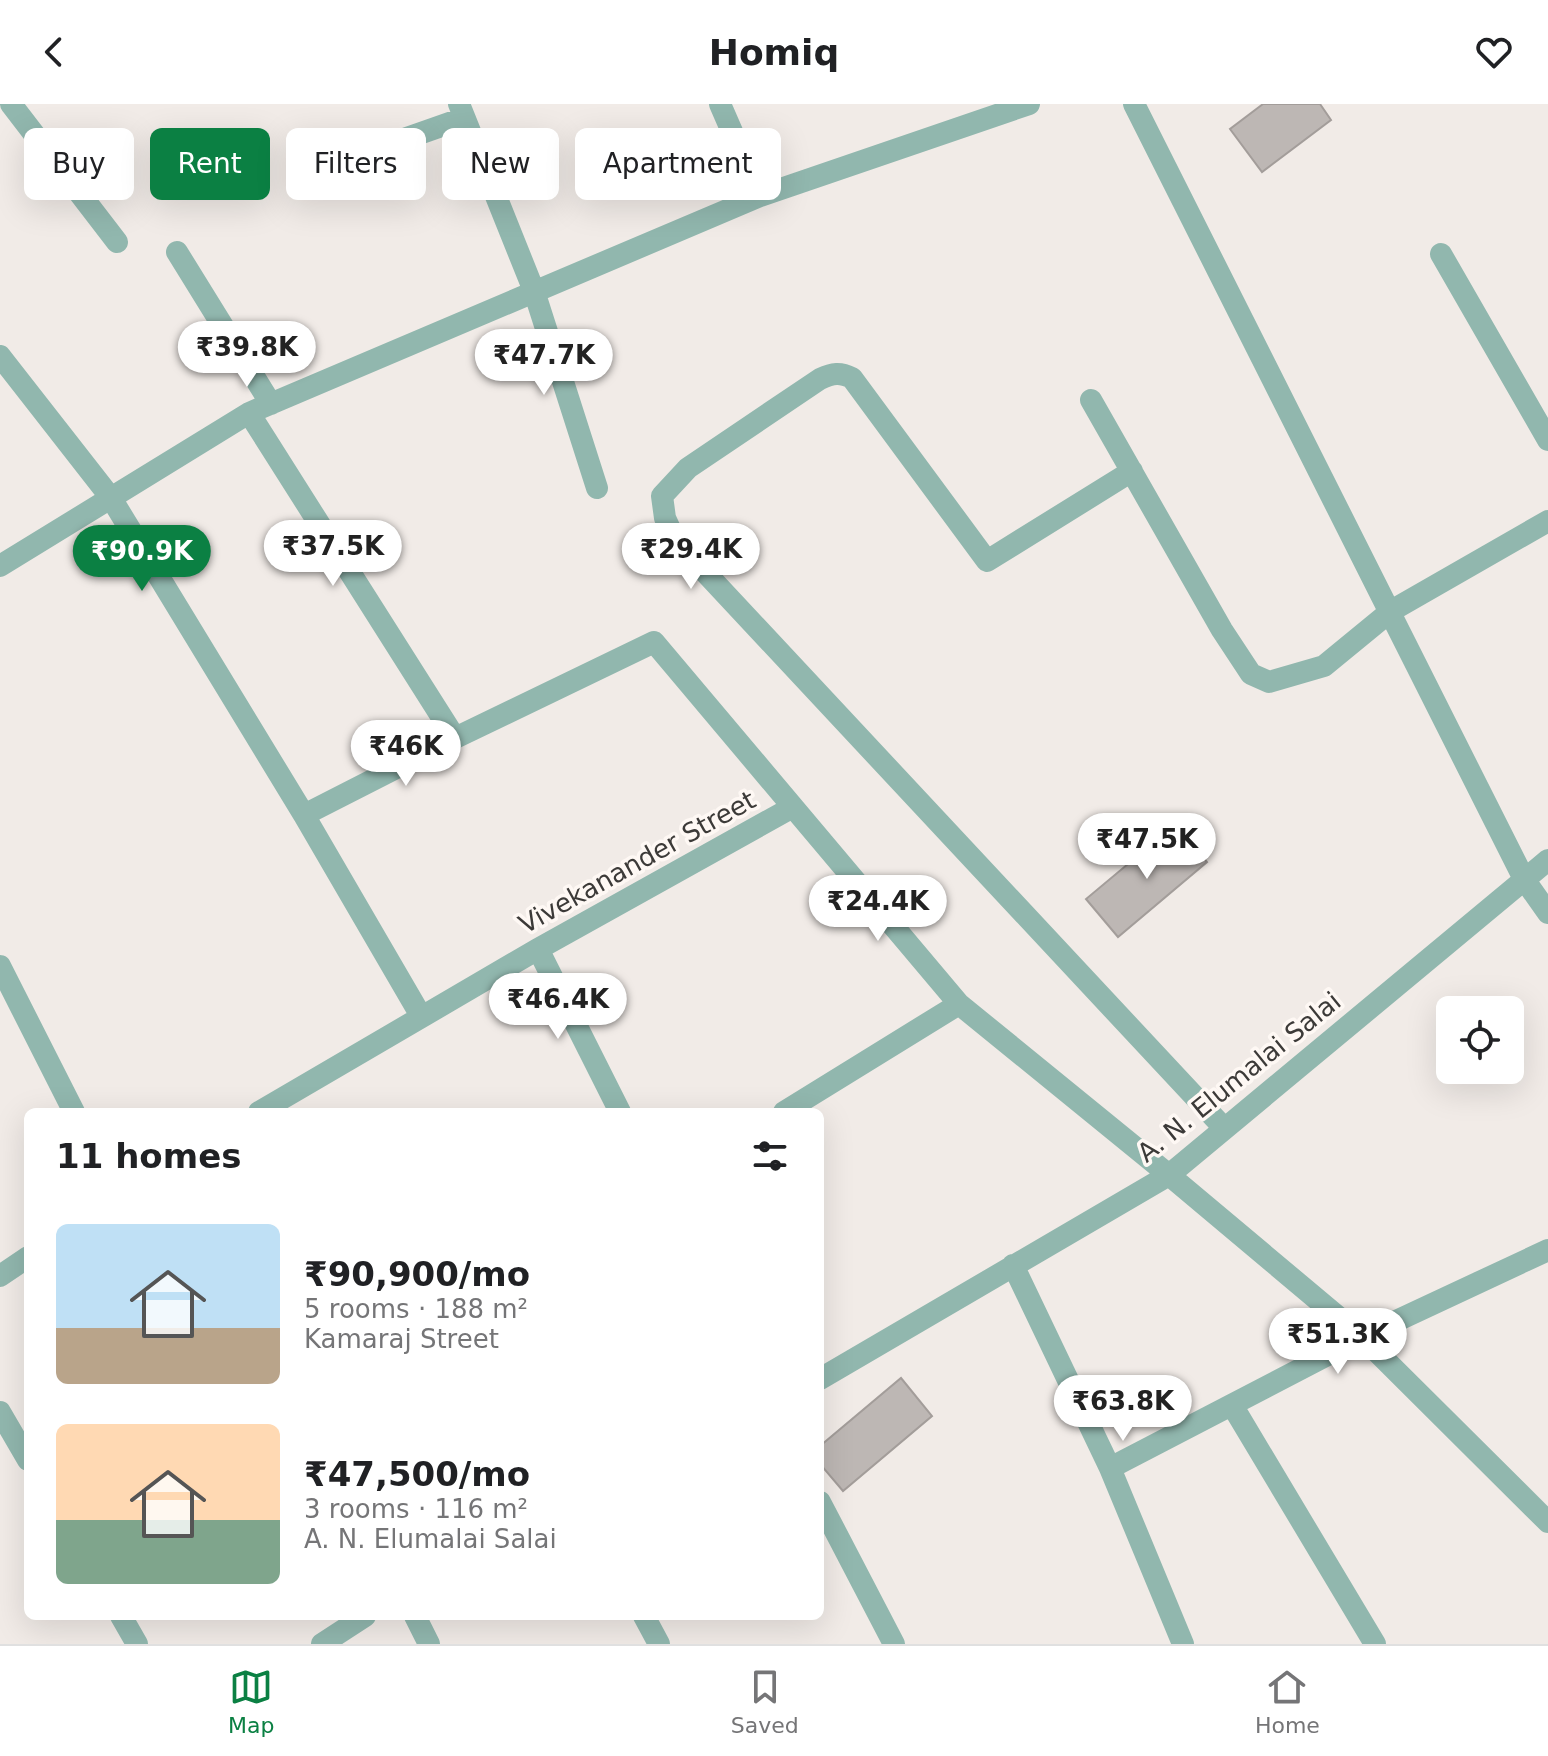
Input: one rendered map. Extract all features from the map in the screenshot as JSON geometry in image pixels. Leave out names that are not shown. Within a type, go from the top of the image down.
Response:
[{"type":"street","points":[[0,111],[11,104],[117,242]]},
{"type":"street","points":[[720,104],[730,128]]},
{"type":"street","points":[[781,189],[1029,104]]},
{"type":"street","points":[[1134,104],[1524,879],[1548,913]]},
{"type":"street","points":[[422,128],[462,111],[534,291],[597,488]]},
{"type":"street","points":[[0,566],[249,413],[750,200]]},
{"type":"street","points":[[177,252],[271,404]]},
{"type":"street","points":[[1441,254],[1548,440]]},
{"type":"street","points":[[0,356],[111,498],[304,815],[421,1016]]},
{"type":"street","points":[[1132,471],[987,561],[852,378],[842,373],[832,373],[688,468],[662,496],[665,518],[675,540],[1224,1128]]},
{"type":"street","points":[[1091,400],[1222,630],[1251,674],[1269,682],[1324,666],[1391,611],[1548,521]]},
{"type":"street","points":[[249,413],[455,738]]},
{"type":"street","points":[[304,815],[654,642],[959,1004],[1362,1337],[1548,1522]]},
{"type":"street","name":"Vivekanander Street","points":[[266,1108],[538,949],[793,807]]},
{"type":"street","name":"A. N. Elumalai Salai","points":[[824,1377],[1169,1175],[1548,860]]},
{"type":"street","points":[[538,949],[618,1108]]},
{"type":"street","points":[[0,966],[72,1108]]},
{"type":"street","points":[[790,1108],[959,1004]]},
{"type":"street","points":[[1110,1468],[1362,1337],[1548,1250]]},
{"type":"street","points":[[0,1276],[24,1260]]},
{"type":"street","points":[[1013,1265],[1110,1468],[1183,1644]]},
{"type":"street","points":[[1232,1405],[1375,1644]]},
{"type":"street","points":[[0,1412],[24,1453]]},
{"type":"street","points":[[824,1510],[894,1644]]},
{"type":"street","points":[[123,1620],[137,1644]]},
{"type":"street","points":[[322,1644],[359,1620]]},
{"type":"street","points":[[417,1620],[429,1644]]},
{"type":"street","points":[[646,1620],[659,1644]]},
{"type":"building","points":[[1263,104],[1320,104],[1331,120],[1262,172],[1230,129]]},
{"type":"building","points":[[1176,824],[1207,862],[1118,937],[1086,899]]},
{"type":"building","points":[[901,1378],[932,1416],[843,1491],[824,1469],[824,1443]]}]
